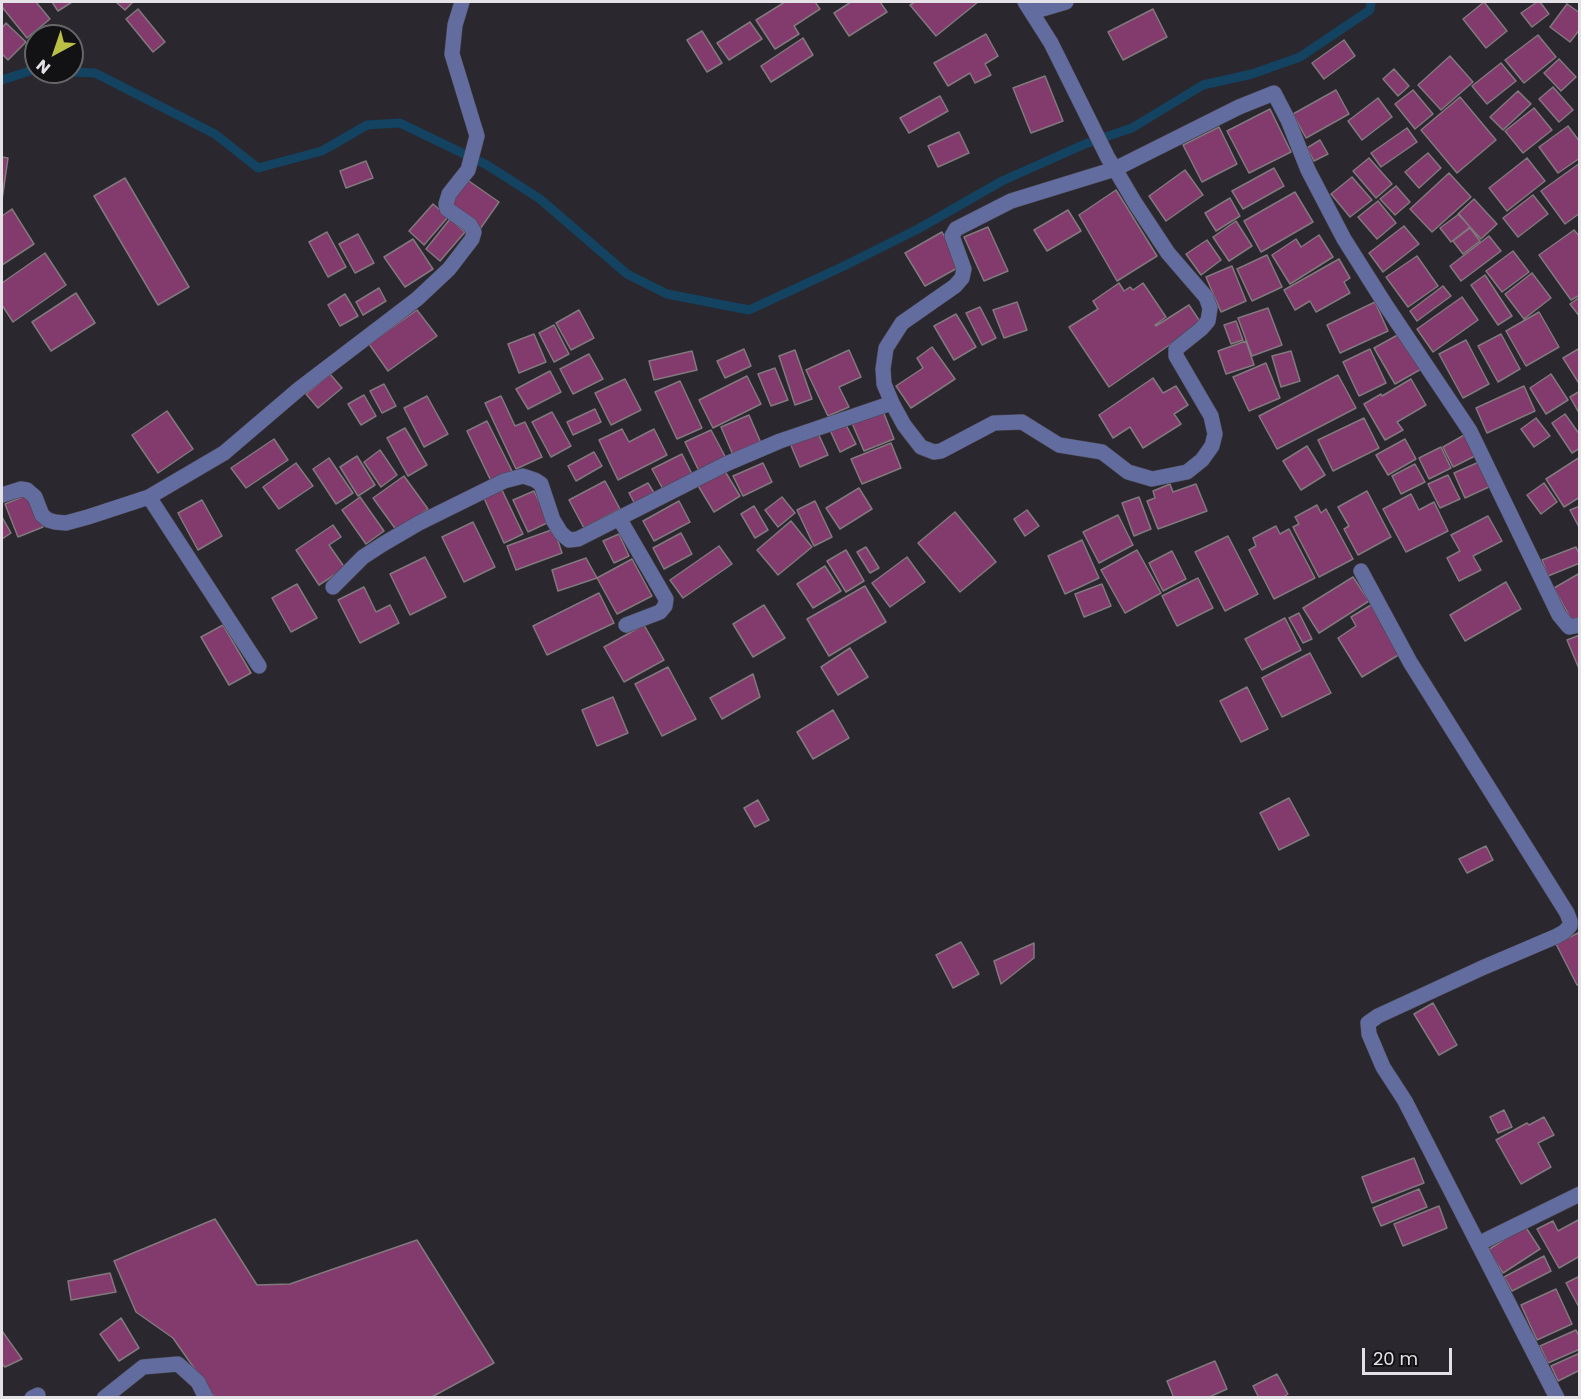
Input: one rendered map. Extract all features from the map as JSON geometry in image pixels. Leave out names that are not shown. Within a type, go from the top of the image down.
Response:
[{"type":"street","points":[[2,495],[21,489],[27,490],[35,497],[42,515],[48,520],[66,523],[149,497],[224,453],[299,389],[417,299],[449,270],[472,239],[474,232],[470,225],[447,209],[446,204],[449,194],[468,170],[477,136],[452,54],[455,25],[462,2]]},
{"type":"street","points":[[1066,2],[1029,7],[1051,43],[1115,169],[1168,253],[1206,297],[1210,308],[1206,324],[1181,344],[1176,349],[1176,353],[1211,416],[1215,434],[1212,446],[1202,460],[1187,472],[1152,479],[1128,472],[1102,452],[1059,445],[1022,422],[994,423],[941,451],[934,452],[921,447],[914,440],[892,403],[883,376],[886,348],[902,323],[955,286],[962,278],[964,269],[952,236],[956,230],[1011,201],[1060,184],[1115,169],[1239,107],[1274,93],[1288,120],[1308,170],[1344,239],[1470,431],[1559,615],[1569,627],[1580,625]]},
{"type":"street","points":[[333,587],[363,557],[418,523],[504,481],[522,476],[531,477],[540,484],[553,519],[561,532],[569,540],[578,539],[726,464],[780,441],[892,403]]},
{"type":"street","points":[[149,497],[259,666]]},
{"type":"street","points":[[619,518],[666,599],[665,606],[660,612],[626,625]]},
{"type":"street","points":[[1361,571],[1410,662],[1567,912],[1570,921],[1570,926],[1557,936],[1482,968],[1370,1020],[1368,1023],[1369,1034],[1383,1067],[1405,1101],[1557,1398]]},
{"type":"street","points":[[1478,1244],[1580,1194]]},
{"type":"street","points":[[104,1398],[143,1367],[178,1364],[198,1382],[206,1398]]},
{"type":"building","points":[[2,2],[36,2],[50,19],[44,24],[24,24],[24,34],[2,7]]},
{"type":"building","points":[[52,2],[72,2],[58,11]]},
{"type":"building","points":[[116,2],[133,2],[125,10]]},
{"type":"building","points":[[785,2],[815,2],[820,9],[794,26],[799,34],[775,49],[756,20]]},
{"type":"building","points":[[851,2],[880,2],[887,12],[849,36],[834,13]]},
{"type":"building","points":[[915,2],[978,2],[936,36],[910,5]]},
{"type":"building","points":[[1484,2],[1507,31],[1486,48],[1463,19]]},
{"type":"building","points":[[1540,2],[1549,14],[1532,27],[1521,13]]},
{"type":"building","points":[[1567,4],[1580,13],[1580,29],[1570,42],[1550,27]]},
{"type":"building","points":[[138,9],[165,42],[153,52],[126,19]]},
{"type":"building","points":[[1153,9],[1167,37],[1123,60],[1108,32]]},
{"type":"building","points":[[750,22],[762,39],[729,60],[717,43]]},
{"type":"building","points":[[6,23],[24,40],[24,44],[8,60],[2,54],[2,28]]},
{"type":"building","points":[[702,31],[722,63],[707,72],[687,40]]},
{"type":"building","points":[[986,34],[998,56],[985,64],[991,75],[975,83],[970,73],[948,86],[934,63]]},
{"type":"building","points":[[1538,35],[1556,57],[1524,83],[1505,60]]},
{"type":"building","points":[[803,38],[813,55],[771,82],[761,66]]},
{"type":"building","points":[[1344,40],[1355,56],[1324,79],[1312,63]]},
{"type":"building","points":[[1450,56],[1473,82],[1441,110],[1418,85]]},
{"type":"building","points":[[1559,59],[1576,77],[1561,91],[1544,73]]},
{"type":"building","points":[[1501,63],[1516,81],[1487,104],[1472,86]]},
{"type":"building","points":[[1394,69],[1409,86],[1398,96],[1383,79]]},
{"type":"building","points":[[1045,76],[1063,121],[1031,133],[1013,88]]},
{"type":"building","points":[[1553,87],[1573,110],[1559,122],[1539,99]]},
{"type":"building","points":[[1336,90],[1349,114],[1306,138],[1293,114]]},
{"type":"building","points":[[1413,90],[1433,114],[1415,129],[1395,104]]},
{"type":"building","points":[[1518,91],[1531,104],[1503,130],[1490,117]]},
{"type":"building","points":[[940,96],[948,111],[909,133],[900,118]]},
{"type":"building","points":[[1460,97],[1496,140],[1457,173],[1421,130]]},
{"type":"building","points":[[1378,98],[1392,117],[1362,140],[1348,121]]},
{"type":"building","points":[[1534,108],[1552,130],[1523,153],[1505,131]]},
{"type":"building","points":[[1270,109],[1291,152],[1249,173],[1227,131]]},
{"type":"building","points":[[1568,126],[1580,142],[1580,158],[1558,173],[1539,147]]},
{"type":"building","points":[[1219,127],[1237,164],[1202,182],[1183,145]]},
{"type":"building","points":[[1407,128],[1417,142],[1381,167],[1371,153]]},
{"type":"building","points":[[959,132],[969,153],[938,167],[928,146]]},
{"type":"building","points":[[1320,140],[1328,154],[1314,161],[1307,148]]},
{"type":"building","points":[[1428,153],[1441,168],[1419,188],[1405,172]]},
{"type":"building","points":[[2,157],[8,158],[2,200]]},
{"type":"building","points":[[1369,158],[1392,184],[1376,198],[1353,171]]},
{"type":"building","points":[[1527,158],[1545,181],[1507,211],[1489,188]]},
{"type":"building","points":[[366,161],[373,178],[346,188],[340,171]]},
{"type":"building","points":[[1580,163],[1580,213],[1565,224],[1541,191]]},
{"type":"building","points":[[1274,168],[1284,186],[1243,209],[1232,191]]},
{"type":"building","points":[[1185,170],[1203,195],[1166,221],[1149,196]]},
{"type":"building","points":[[1449,173],[1471,197],[1432,232],[1410,209]]},
{"type":"building","points":[[1352,177],[1372,200],[1350,217],[1331,194]]},
{"type":"building","points":[[125,178],[189,287],[158,305],[94,196]]},
{"type":"building","points":[[466,179],[499,202],[480,229],[447,206]]},
{"type":"building","points":[[1396,186],[1410,202],[1395,215],[1380,199]]},
{"type":"building","points":[[1116,190],[1157,256],[1117,281],[1079,215]]},
{"type":"building","points":[[1295,192],[1313,222],[1261,252],[1244,221]]},
{"type":"building","points":[[1533,195],[1548,214],[1518,237],[1503,218]]},
{"type":"building","points":[[1230,198],[1240,216],[1216,231],[1205,213]]},
{"type":"building","points":[[1474,199],[1497,224],[1481,239],[1458,214]]},
{"type":"building","points":[[1378,201],[1396,223],[1377,239],[1358,217]]},
{"type":"building","points":[[433,204],[448,217],[424,245],[409,231]]},
{"type":"building","points":[[12,209],[34,244],[2,265],[2,216]]},
{"type":"building","points":[[1068,210],[1081,231],[1047,251],[1034,230]]},
{"type":"building","points":[[1459,214],[1470,227],[1451,242],[1440,228]]},
{"type":"building","points":[[450,219],[465,232],[440,261],[426,249]]},
{"type":"building","points":[[1236,221],[1252,246],[1229,261],[1213,237]]},
{"type":"building","points":[[1404,226],[1419,244],[1383,272],[1369,253]]},
{"type":"building","points":[[988,227],[1008,271],[984,281],[964,237]]},
{"type":"building","points":[[1470,228],[1480,241],[1463,254],[1453,241]]},
{"type":"building","points":[[1574,230],[1580,237],[1580,295],[1571,300],[1539,255]]},
{"type":"building","points":[[327,232],[346,267],[328,277],[309,242]]},
{"type":"building","points":[[942,232],[961,266],[925,286],[905,253]]},
{"type":"building","points":[[358,234],[374,263],[355,273],[339,244]]},
{"type":"building","points":[[1319,235],[1333,257],[1290,284],[1272,255],[1296,239],[1301,247]]},
{"type":"building","points":[[1489,236],[1501,251],[1461,281],[1450,266]]},
{"type":"building","points":[[413,239],[433,269],[405,287],[384,257]]},
{"type":"building","points":[[1207,240],[1221,260],[1201,275],[1186,254]]},
{"type":"building","points":[[1513,251],[1529,272],[1502,292],[1486,271]]},
{"type":"building","points":[[45,253],[66,285],[13,322],[2,305],[2,283]]},
{"type":"building","points":[[1267,255],[1282,287],[1252,301],[1237,269]]},
{"type":"building","points":[[1417,256],[1438,286],[1408,307],[1386,277]]},
{"type":"building","points":[[1339,259],[1350,278],[1344,282],[1350,293],[1316,312],[1310,301],[1295,310],[1284,290]]},
{"type":"building","points":[[1232,266],[1246,301],[1221,312],[1206,277]]},
{"type":"building","points":[[1532,273],[1551,298],[1524,319],[1505,294]]},
{"type":"building","points":[[1485,275],[1512,316],[1498,325],[1471,285]]},
{"type":"building","points":[[1119,283],[1124,291],[1130,287],[1133,290],[1143,283],[1166,317],[1156,326],[1189,305],[1201,323],[1109,387],[1069,327],[1098,309],[1093,301]]},
{"type":"building","points":[[1443,286],[1451,296],[1417,321],[1410,311]]},
{"type":"building","points":[[379,288],[386,301],[363,315],[356,302]]},
{"type":"building","points":[[76,293],[95,323],[51,351],[32,322]]},
{"type":"building","points":[[345,294],[358,316],[340,326],[328,305]]},
{"type":"building","points":[[1462,297],[1478,320],[1433,352],[1417,329]]},
{"type":"building","points":[[1580,297],[1580,317],[1570,304]]},
{"type":"building","points":[[1017,302],[1027,330],[1004,338],[993,310]]},
{"type":"building","points":[[1375,302],[1388,331],[1340,353],[1327,325]]},
{"type":"building","points":[[980,307],[996,338],[982,345],[966,313]]},
{"type":"building","points":[[1268,308],[1282,345],[1252,356],[1238,318]]},
{"type":"building","points":[[417,310],[437,336],[388,371],[369,344]]},
{"type":"building","points":[[579,310],[594,338],[571,350],[556,323]]},
{"type":"building","points":[[1539,312],[1559,347],[1526,366],[1506,331]]},
{"type":"building","points":[[956,314],[976,347],[954,360],[934,326]]},
{"type":"building","points":[[1236,321],[1243,340],[1231,344],[1224,325]]},
{"type":"building","points":[[554,325],[569,354],[554,362],[539,333]]},
{"type":"building","points":[[1403,332],[1423,368],[1395,384],[1374,348]]},
{"type":"building","points":[[534,334],[546,362],[519,373],[508,344]]},
{"type":"building","points":[[1501,334],[1520,369],[1498,382],[1478,346]]},
{"type":"building","points":[[1466,340],[1489,384],[1463,398],[1439,354]]},
{"type":"building","points":[[1246,341],[1254,365],[1226,374],[1218,351]]},
{"type":"building","points":[[932,347],[955,379],[911,408],[896,386],[923,368],[917,358]]},
{"type":"building","points":[[1580,348],[1580,385],[1563,358]]},
{"type":"building","points":[[744,349],[751,366],[725,378],[717,361]]},
{"type":"building","points":[[1370,349],[1386,383],[1359,396],[1343,362]]},
{"type":"building","points":[[795,350],[812,399],[795,405],[779,356]]},
{"type":"building","points":[[849,350],[861,377],[839,387],[849,407],[828,416],[806,370]]},
{"type":"building","points":[[692,351],[697,370],[654,380],[649,361]]},
{"type":"building","points":[[1291,351],[1300,381],[1281,387],[1272,356]]},
{"type":"building","points":[[589,354],[603,379],[573,394],[560,369]]},
{"type":"building","points":[[1266,363],[1280,398],[1249,411],[1233,377]]},
{"type":"building","points":[[775,368],[788,400],[771,406],[758,374]]},
{"type":"building","points":[[550,371],[561,392],[528,409],[516,389]]},
{"type":"building","points":[[330,374],[342,388],[318,408],[306,394]]},
{"type":"building","points":[[1551,374],[1568,400],[1546,414],[1530,388]]},
{"type":"building","points":[[1338,375],[1356,408],[1277,449],[1259,416]]},
{"type":"building","points":[[747,376],[761,404],[713,428],[699,400]]},
{"type":"building","points":[[1153,378],[1163,393],[1176,386],[1188,405],[1174,414],[1181,424],[1143,448],[1130,427],[1113,438],[1099,415]]},
{"type":"building","points":[[625,379],[641,410],[611,425],[595,393]]},
{"type":"building","points":[[1411,379],[1426,405],[1397,422],[1403,430],[1385,440],[1364,404]]},
{"type":"building","points":[[680,381],[702,428],[677,439],[655,392]]},
{"type":"building","points":[[384,384],[396,406],[382,413],[370,391]]},
{"type":"building","points":[[1524,386],[1535,411],[1487,433],[1476,408]]},
{"type":"building","points":[[1580,391],[1580,413],[1579,413],[1570,397]]},
{"type":"building","points":[[364,395],[376,416],[361,425],[348,404]]},
{"type":"building","points":[[427,396],[448,434],[424,447],[404,408]]},
{"type":"building","points":[[501,396],[515,426],[525,422],[542,457],[516,469],[485,403]]},
{"type":"building","points":[[595,409],[601,422],[573,435],[567,422]]},
{"type":"building","points":[[167,411],[193,449],[158,473],[132,435]]},
{"type":"building","points":[[883,411],[894,439],[864,451],[852,423]]},
{"type":"building","points":[[552,412],[571,446],[551,457],[532,422]]},
{"type":"building","points":[[1565,414],[1580,435],[1580,448],[1572,453],[1552,423]]},
{"type":"building","points":[[749,415],[761,443],[733,455],[721,427]]},
{"type":"building","points":[[1364,418],[1379,448],[1333,471],[1318,440]]},
{"type":"building","points":[[1536,418],[1550,436],[1534,447],[1521,429]]},
{"type":"building","points":[[487,421],[512,471],[491,481],[467,431]]},
{"type":"building","points":[[844,421],[856,444],[840,452],[829,428]]},
{"type":"building","points":[[405,428],[427,465],[408,476],[387,438]]},
{"type":"building","points":[[622,429],[629,442],[654,429],[667,455],[618,480],[599,440]]},
{"type":"building","points":[[711,430],[726,458],[699,471],[685,442]]},
{"type":"building","points":[[817,431],[828,455],[800,467],[790,443]]},
{"type":"building","points":[[1466,434],[1477,455],[1453,467],[1443,447]]},
{"type":"building","points":[[274,439],[288,460],[246,488],[231,468]]},
{"type":"building","points":[[1405,439],[1416,459],[1388,475],[1376,455]]},
{"type":"building","points":[[891,443],[901,468],[862,484],[851,459]]},
{"type":"building","points":[[1307,446],[1325,475],[1301,490],[1283,461]]},
{"type":"building","points":[[1441,447],[1451,468],[1429,479],[1419,458]]},
{"type":"building","points":[[380,450],[397,475],[381,487],[364,462]]},
{"type":"building","points":[[594,452],[602,466],[576,481],[568,466]]},
{"type":"building","points":[[682,454],[694,478],[665,493],[652,469]]},
{"type":"building","points":[[357,456],[375,485],[358,496],[340,467]]},
{"type":"building","points":[[1580,457],[1580,497],[1564,507],[1546,479]]},
{"type":"building","points":[[329,458],[353,493],[336,504],[313,469]]},
{"type":"building","points":[[1479,462],[1491,486],[1465,498],[1454,473]]},
{"type":"building","points":[[296,463],[313,486],[279,509],[263,487]]},
{"type":"building","points":[[763,463],[772,482],[743,496],[733,476]]},
{"type":"building","points":[[1415,464],[1425,482],[1401,494],[1392,476]]},
{"type":"building","points":[[723,468],[740,496],[714,512],[697,484]]},
{"type":"building","points":[[1448,475],[1460,499],[1440,508],[1428,484]]},
{"type":"building","points":[[404,476],[428,509],[397,531],[373,498]]},
{"type":"building","points":[[605,481],[620,509],[584,528],[569,500]]},
{"type":"building","points":[[648,483],[656,496],[636,506],[629,493]]},
{"type":"building","points":[[1544,483],[1557,502],[1541,514],[1527,495]]},
{"type":"building","points":[[1170,484],[1173,492],[1196,484],[1207,511],[1158,529],[1147,501],[1155,498],[1153,491]]},
{"type":"building","points":[[859,488],[872,509],[840,529],[826,508]]},
{"type":"building","points":[[502,490],[523,534],[504,543],[484,498]]},
{"type":"building","points":[[534,491],[549,522],[528,532],[513,500]]},
{"type":"building","points":[[1367,491],[1391,537],[1358,555],[1344,529],[1349,526],[1338,507]]},
{"type":"building","points":[[29,494],[43,527],[18,537],[5,504]]},
{"type":"building","points":[[1411,494],[1419,510],[1434,502],[1448,531],[1406,552],[1383,509]]},
{"type":"building","points":[[360,497],[384,531],[366,544],[342,510]]},
{"type":"building","points":[[782,497],[795,513],[778,527],[765,510]]},
{"type":"building","points":[[1139,497],[1151,529],[1134,536],[1122,503]]},
{"type":"building","points":[[202,500],[222,536],[198,550],[178,513]]},
{"type":"building","points":[[679,501],[690,522],[654,541],[643,521]]},
{"type":"building","points":[[815,501],[832,537],[814,546],[797,510]]},
{"type":"building","points":[[1317,505],[1321,513],[1326,509],[1353,559],[1319,577],[1293,527],[1299,524],[1295,517]]},
{"type":"building","points":[[754,506],[768,530],[755,538],[741,514]]},
{"type":"building","points":[[1580,506],[1580,529],[1570,510]]},
{"type":"building","points":[[1027,510],[1039,526],[1025,536],[1014,519]]},
{"type":"building","points":[[955,512],[996,562],[960,592],[918,543]]},
{"type":"building","points":[[1118,515],[1133,545],[1099,563],[1083,532]]},
{"type":"building","points":[[1488,516],[1502,541],[1473,556],[1481,570],[1459,581],[1447,558],[1460,551],[1451,535]]},
{"type":"building","points":[[2,517],[11,533],[2,539]]},
{"type":"building","points":[[791,521],[812,547],[778,575],[757,550]]},
{"type":"building","points":[[473,522],[495,567],[464,582],[442,537]]},
{"type":"building","points":[[333,525],[341,537],[329,545],[345,568],[319,585],[296,550]]},
{"type":"building","points":[[1276,526],[1280,534],[1289,529],[1315,578],[1274,599],[1249,550],[1256,546],[1253,538]]},
{"type":"building","points":[[554,529],[562,553],[516,570],[507,546]]},
{"type":"building","points":[[681,533],[692,554],[664,569],[653,548]]},
{"type":"building","points":[[619,534],[629,556],[614,563],[603,541]]},
{"type":"building","points":[[1228,536],[1258,594],[1225,611],[1195,552]]},
{"type":"building","points":[[1082,540],[1099,578],[1065,594],[1048,556]]},
{"type":"building","points":[[719,546],[732,564],[683,598],[670,580]]},
{"type":"building","points":[[866,547],[879,568],[870,573],[857,552]]},
{"type":"building","points":[[1576,547],[1580,563],[1548,576],[1542,560]]},
{"type":"building","points":[[846,550],[864,581],[846,592],[827,561]]},
{"type":"building","points":[[1137,550],[1161,593],[1125,613],[1101,570]]},
{"type":"building","points":[[1172,551],[1186,579],[1163,591],[1149,563]]},
{"type":"building","points":[[425,557],[446,597],[410,615],[390,574]]},
{"type":"building","points":[[907,557],[925,582],[890,607],[872,583]]},
{"type":"building","points":[[586,558],[597,578],[558,591],[552,570]]},
{"type":"building","points":[[632,559],[652,596],[617,614],[597,578]]},
{"type":"building","points":[[825,566],[841,591],[813,608],[797,584]]},
{"type":"building","points":[[1580,573],[1580,617],[1572,621],[1554,588]]},
{"type":"building","points":[[1353,577],[1369,601],[1319,633],[1303,608]]},
{"type":"building","points":[[1198,578],[1213,608],[1177,626],[1162,596]]},
{"type":"building","points":[[1506,582],[1521,609],[1465,641],[1450,615]]},
{"type":"building","points":[[297,584],[317,618],[291,632],[272,598]]},
{"type":"building","points":[[1102,584],[1111,606],[1084,617],[1075,594]]},
{"type":"building","points":[[865,586],[886,622],[829,656],[807,619]]},
{"type":"building","points":[[364,587],[376,612],[390,605],[399,623],[360,643],[338,600]]},
{"type":"building","points":[[599,593],[614,623],[547,655],[533,626]]},
{"type":"building","points":[[764,605],[785,638],[753,657],[733,624]]},
{"type":"building","points":[[1371,605],[1400,654],[1362,677],[1338,638],[1356,626],[1351,617]]},
{"type":"building","points":[[1299,613],[1312,639],[1303,643],[1289,618]]},
{"type":"building","points":[[1285,618],[1301,650],[1262,670],[1245,639]]},
{"type":"building","points":[[223,625],[251,673],[229,685],[201,637]]},
{"type":"building","points":[[644,625],[664,660],[624,682],[604,647]]},
{"type":"building","points":[[1580,635],[1580,671],[1567,640]]},
{"type":"building","points":[[850,648],[868,677],[838,695],[821,667]]},
{"type":"building","points":[[1310,653],[1331,693],[1282,717],[1262,678]]},
{"type":"building","points":[[668,667],[696,719],[662,736],[635,684]]},
{"type":"building","points":[[753,674],[760,697],[722,719],[710,698]]},
{"type":"building","points":[[1247,687],[1268,729],[1241,742],[1220,701]]},
{"type":"building","points":[[613,697],[628,733],[597,746],[582,710]]},
{"type":"building","points":[[833,710],[849,738],[813,759],[797,732]]},
{"type":"building","points":[[1289,798],[1309,835],[1279,850],[1260,813]]},
{"type":"building","points":[[758,800],[769,820],[755,827],[744,808]]},
{"type":"building","points":[[1486,846],[1493,860],[1467,873],[1459,859]]},
{"type":"building","points":[[1580,932],[1580,984],[1577,985],[1556,944]]},
{"type":"building","points":[[961,942],[979,974],[953,988],[936,955]]},
{"type":"building","points":[[1034,943],[1034,958],[1001,984],[994,961]]},
{"type":"building","points":[[1433,1003],[1457,1045],[1439,1055],[1414,1014]]},
{"type":"building","points":[[1504,1110],[1512,1127],[1498,1133],[1490,1117]]},
{"type":"building","points":[[1544,1117],[1554,1135],[1538,1143],[1551,1167],[1521,1184],[1496,1140],[1527,1123],[1529,1125]]},
{"type":"building","points":[[1414,1158],[1424,1183],[1372,1203],[1362,1177]]},
{"type":"building","points":[[1419,1189],[1427,1207],[1381,1226],[1373,1208]]},
{"type":"building","points":[[1439,1206],[1447,1228],[1403,1246],[1394,1224]]},
{"type":"building","points":[[215,1219],[257,1285],[290,1284],[417,1240],[494,1363],[430,1398],[215,1398],[173,1338],[136,1312],[114,1261]]},
{"type":"building","points":[[1580,1219],[1580,1256],[1559,1268],[1537,1229],[1553,1221],[1558,1231]]},
{"type":"building","points":[[1525,1226],[1540,1249],[1503,1273],[1488,1250]]},
{"type":"building","points":[[1544,1256],[1551,1271],[1512,1291],[1504,1277]]},
{"type":"building","points":[[110,1273],[116,1292],[71,1300],[68,1281]]},
{"type":"building","points":[[1580,1276],[1580,1309],[1566,1283]]},
{"type":"building","points":[[1556,1289],[1572,1324],[1537,1340],[1521,1305]]},
{"type":"building","points":[[121,1318],[139,1348],[119,1361],[100,1334]]},
{"type":"building","points":[[1576,1330],[1580,1338],[1580,1349],[1548,1363],[1540,1346]]},
{"type":"building","points":[[2,1331],[22,1359],[5,1367],[2,1364]]},
{"type":"building","points":[[1580,1353],[1580,1370],[1558,1381],[1551,1366]]},
{"type":"building","points":[[1215,1361],[1227,1389],[1207,1398],[1174,1398],[1167,1381]]},
{"type":"building","points":[[1277,1374],[1288,1394],[1282,1398],[1259,1398],[1253,1386]]},
{"type":"waterway","points":[[84,73],[95,73],[215,134],[258,168],[322,151],[367,125],[400,123],[487,165],[540,199],[627,274],[667,294],[749,310],[918,229],[1002,181],[1085,144],[1132,128],[1203,85],[1252,74],[1300,57],[1370,10],[1371,2]]},
{"type":"waterway","points":[[2,80],[24,73]]}]
